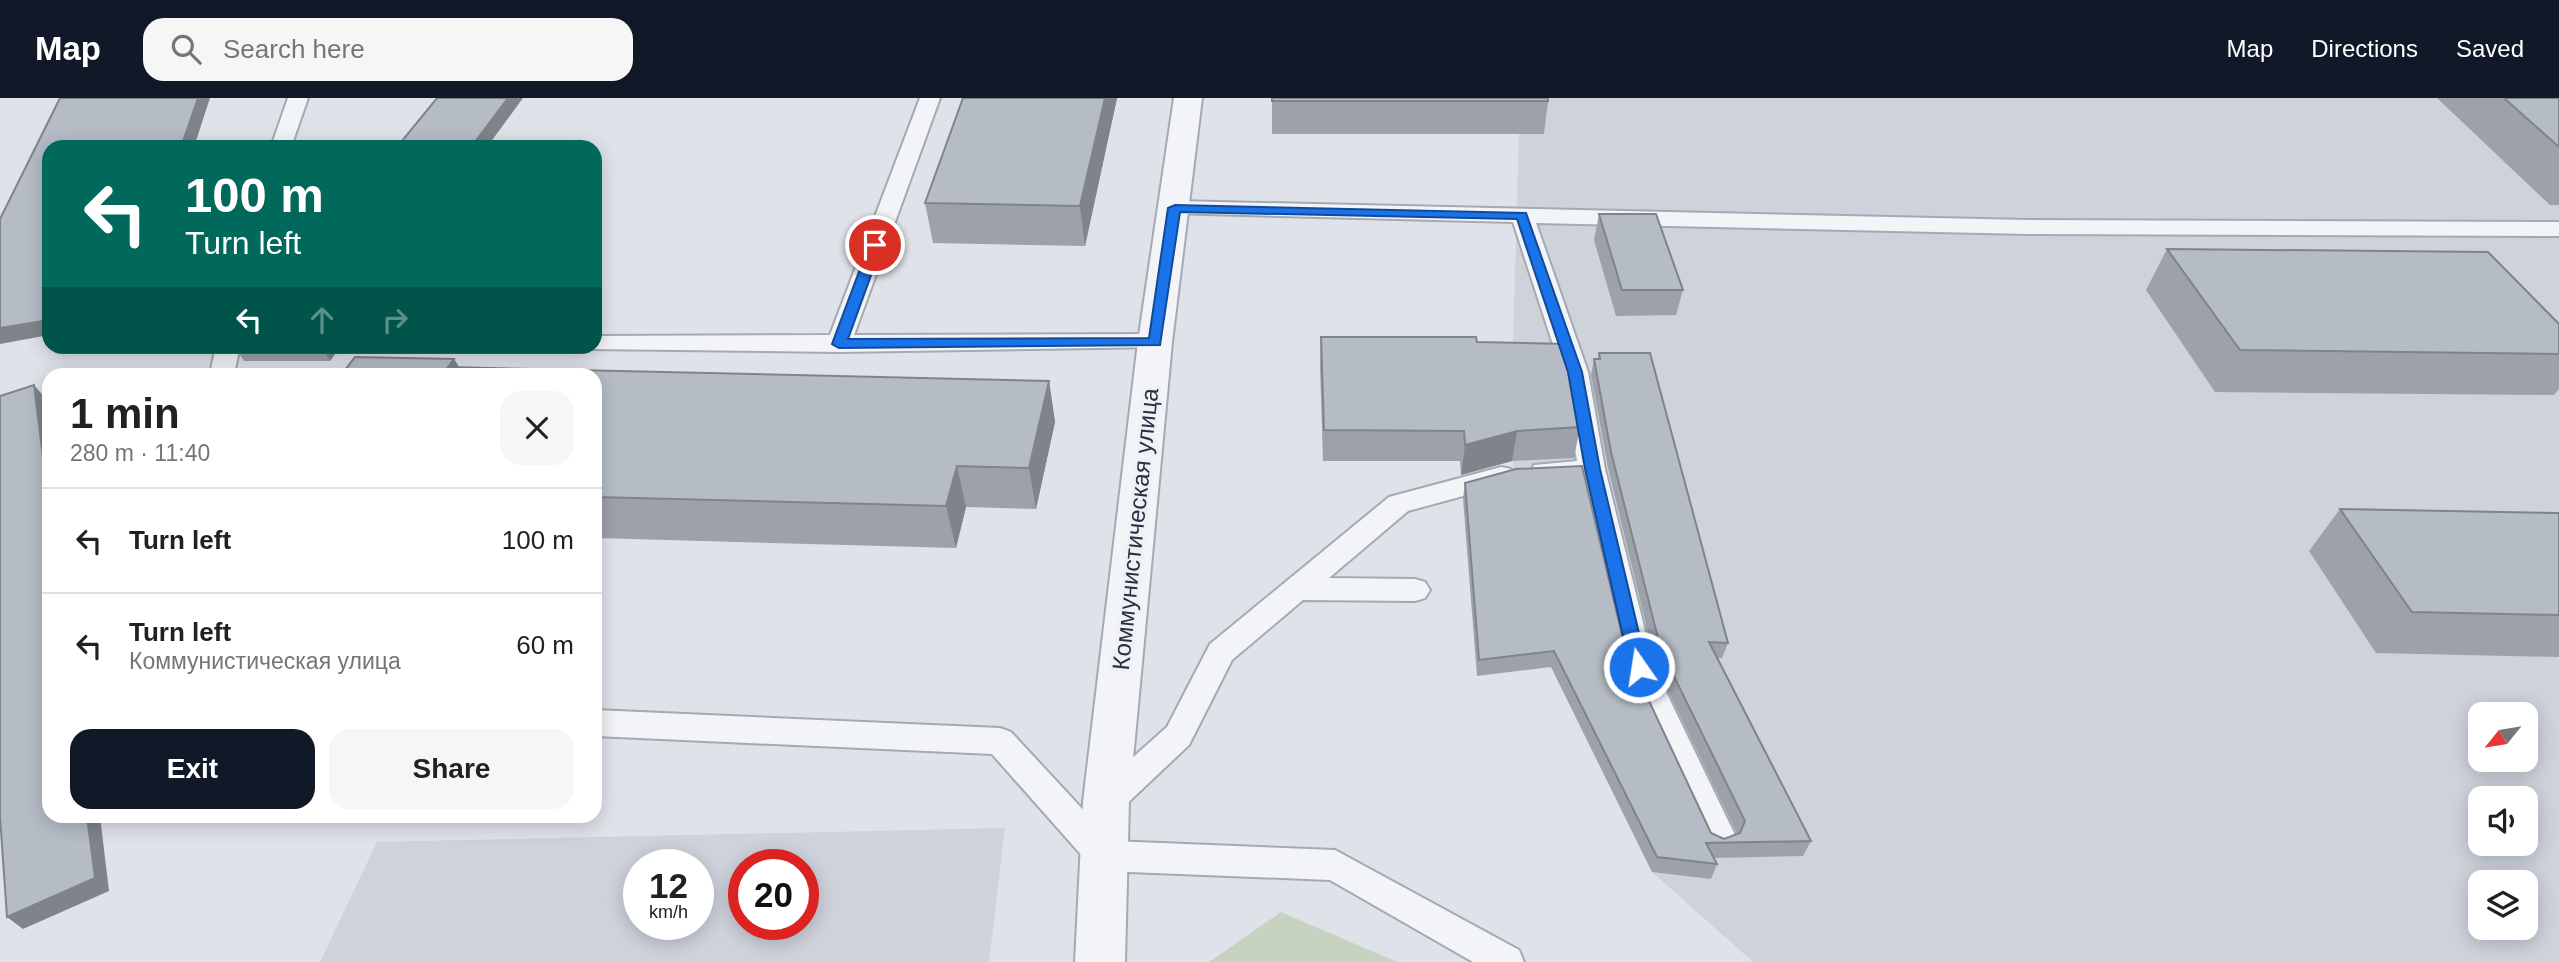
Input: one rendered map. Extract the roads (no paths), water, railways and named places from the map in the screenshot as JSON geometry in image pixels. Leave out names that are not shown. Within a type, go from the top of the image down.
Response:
[{"type":"street","name":"Коммунистическая улица","points":[[1100,962],[1106,802],[1155,342],[1188,98]]},
{"type":"lane","points":[[283,140],[298,98]]},
{"type":"lane","points":[[839,344],[930,98]]},
{"type":"lane","points":[[1175,208],[2026,227],[2559,229]]},
{"type":"lane","points":[[1522,215],[1575,372],[1592,469],[1639,667],[1719,837]]},
{"type":"lane","points":[[602,344],[1155,342]]},
{"type":"lane","points":[[1106,802],[1178,736],[1221,652],[1399,504],[1513,473],[1592,469]]},
{"type":"lane","points":[[1300,589],[1415,590]]},
{"type":"lane","points":[[602,723],[1000,741],[1104,856],[1335,865],[1506,962]]}]
